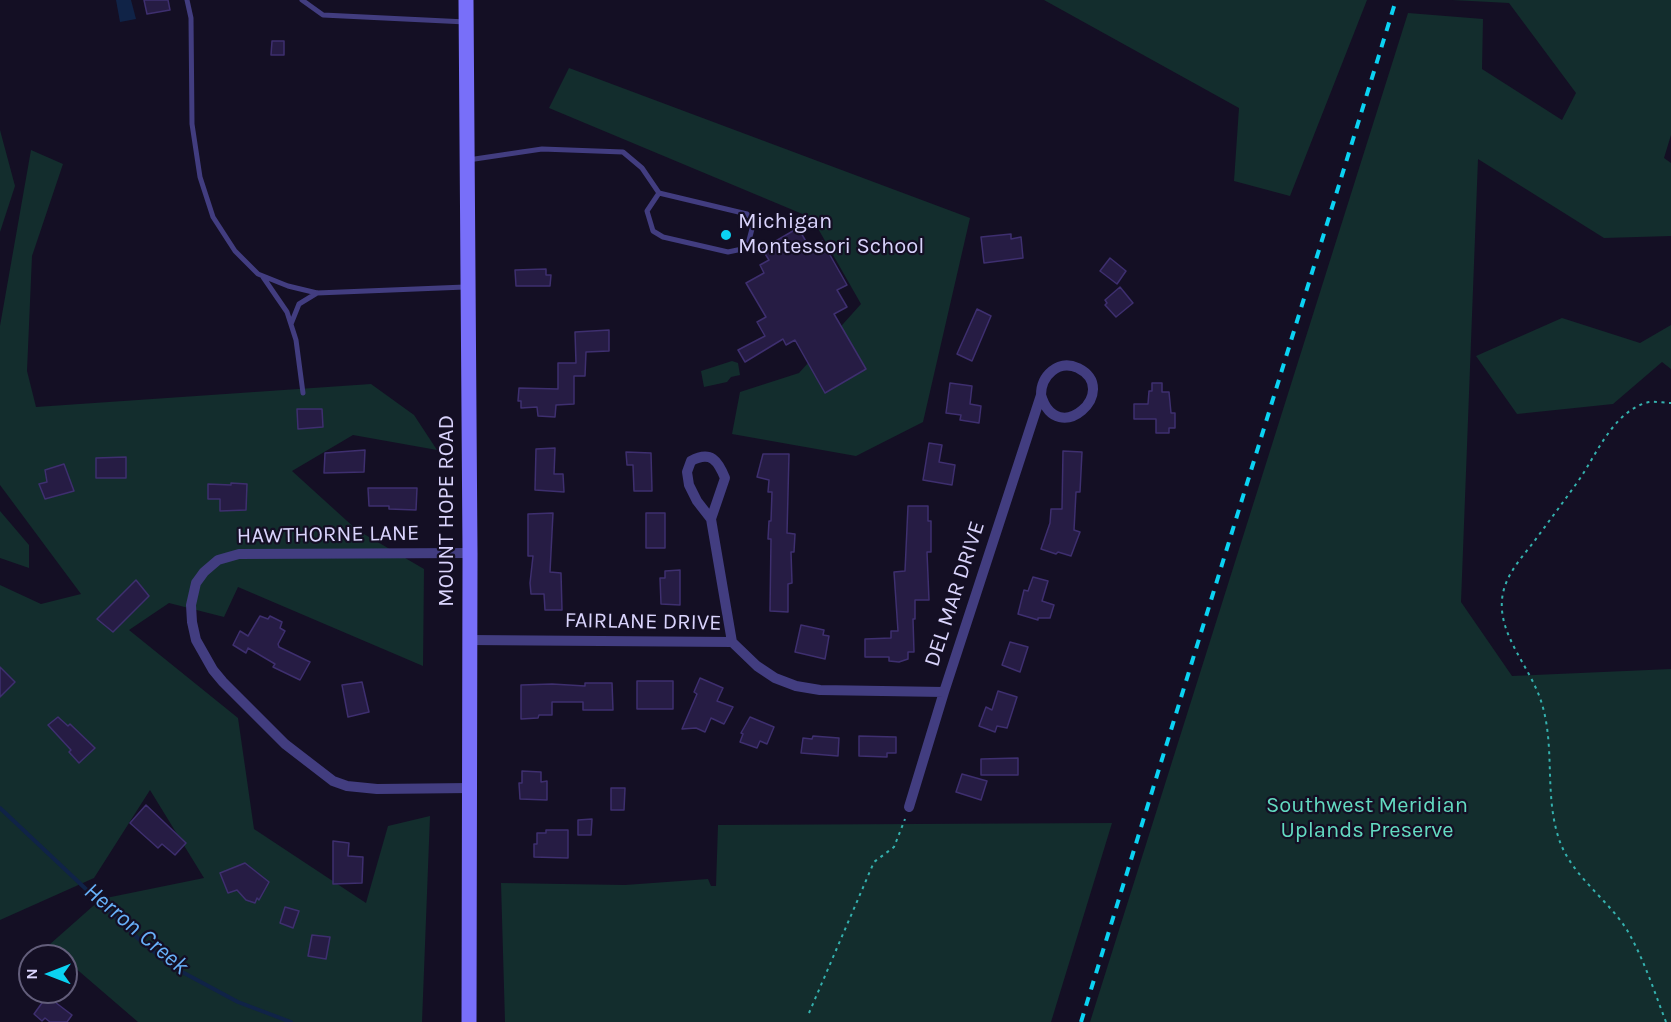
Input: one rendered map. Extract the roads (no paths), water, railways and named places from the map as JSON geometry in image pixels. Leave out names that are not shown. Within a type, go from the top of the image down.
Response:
[{"type":"street","name":"MOUNT HOPE ROAD","points":[[466,0],[470,554],[469,1022]]},
{"type":"street","name":"DEL MAR DRIVE","points":[[909,807],[1041,395],[1043,380],[1053,369],[1067,365],[1081,370],[1092,388],[1090,402],[1086,409],[1066,417],[1053,413],[1047,408],[1041,395]]},
{"type":"street","points":[[711,519],[725,478],[719,464],[712,458],[698,456],[691,460],[687,472],[689,485],[697,501],[711,519],[732,642]]},
{"type":"street","name":"HAWTHORNE LANE","points":[[470,554],[239,554],[228,556],[213,563],[200,577],[194,591],[191,612],[196,640],[213,670],[285,744],[326,777],[342,784],[364,788],[470,788]]},
{"type":"street","name":"FAIRLANE DRIVE","points":[[470,640],[732,642],[757,666],[776,678],[796,686],[820,690],[944,692]]},
{"type":"lane","points":[[187,0],[191,18],[192,124],[201,177],[213,218],[234,251],[262,275],[283,303],[296,340],[303,393]]},
{"type":"lane","points":[[302,0],[323,15],[466,22]]},
{"type":"lane","points":[[467,160],[542,149],[623,152],[642,168],[658,193],[747,214],[753,225],[747,248],[728,252],[663,237],[653,231],[646,212],[658,193]]},
{"type":"lane","points":[[262,275],[288,286],[317,293],[467,287]]},
{"type":"lane","points":[[291,324],[299,304],[317,293]]},
{"type":"water","points":[[116,0],[131,0],[136,19],[120,22]]},
{"type":"waterway","name":"Herron Creek","points":[[0,808],[141,941],[171,966],[238,1002],[291,1022]]},
{"type":"railway","points":[[1081,1022],[1396,0]]},
{"type":"place","name":"Michigan Montessori School","points":[[726,235]]},
{"type":"park label","name":"Southwest Meridian Uplands Preserve","points":[[1367,818]]}]
